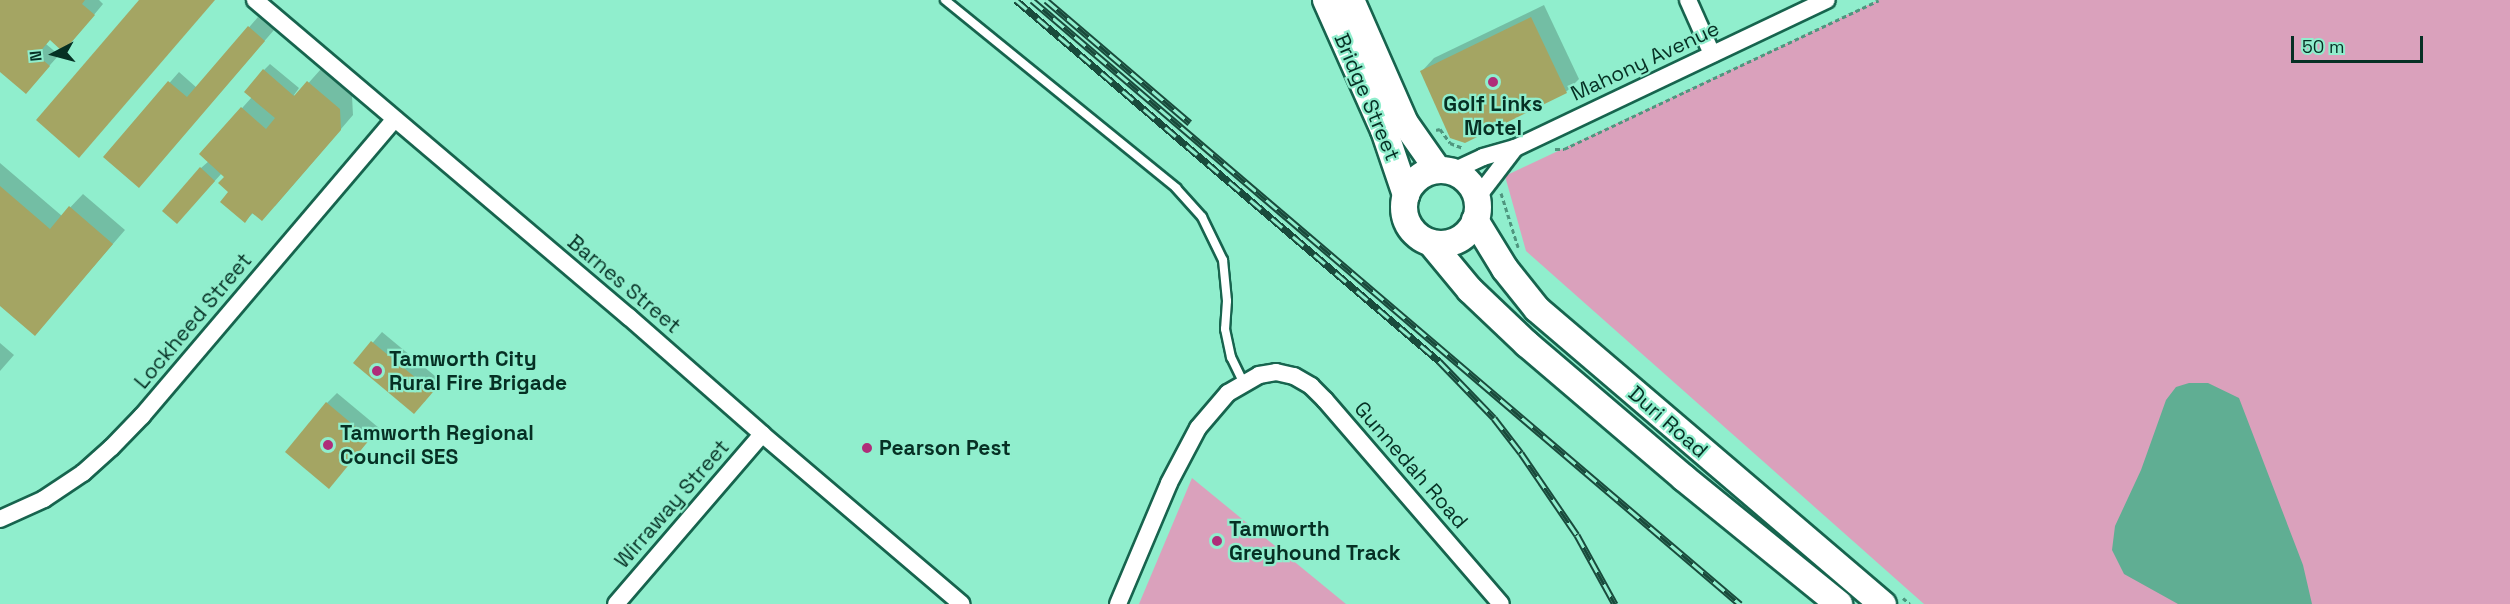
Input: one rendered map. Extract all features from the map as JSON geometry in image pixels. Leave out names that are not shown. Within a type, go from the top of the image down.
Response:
[{"type":"main road","name":"Bridge Street","points":[[1326,0],[1384,130],[1406,195]]},
{"type":"main road","name":"Bridge Street","points":[[1351,0],[1405,123],[1444,171]]},
{"type":"main road","points":[[1444,171],[1467,182],[1476,209],[1462,237],[1452,242],[1431,243],[1420,238],[1406,219],[1406,195],[1418,178],[1444,171]]},
{"type":"main road","name":"Duri Road","points":[[1476,209],[1504,269],[1537,309],[1892,600]]},
{"type":"main road","name":"Duri Road","points":[[1431,243],[1470,290],[1527,344],[1684,478],[1839,604]]},
{"type":"street","name":"Barnes Street","points":[[255,0],[629,317],[962,604]]},
{"type":"street","points":[[1688,0],[1712,54]]},
{"type":"street","name":"Mahony Avenue","points":[[1444,171],[1515,148],[1827,0]]},
{"type":"street","name":"Lockheed Street","points":[[0,519],[44,499],[83,473],[111,448],[142,416],[394,120]]},
{"type":"street","name":"Mahony Avenue","points":[[1476,209],[1491,177],[1515,148]]},
{"type":"street","name":"Gunnedah Road","points":[[1243,382],[1276,372],[1294,376],[1318,393],[1501,604]]},
{"type":"street","points":[[1118,604],[1168,483],[1192,437],[1212,409],[1243,382]]},
{"type":"street","name":"Wirraway Street","points":[[616,604],[762,434]]},
{"type":"lane","points":[[945,0],[1176,188],[1202,217],[1224,260],[1227,301],[1225,329],[1231,357],[1243,382]]},
{"type":"path","points":[[1550,150],[1564,149],[1879,0]]},
{"type":"path","points":[[1415,138],[1440,129],[1450,143],[1464,148],[1478,142],[1483,157]]},
{"type":"path","points":[[1491,177],[1500,191],[1520,252]]},
{"type":"path","points":[[1892,600],[1910,604]]},
{"type":"shaded area","points":[[1879,0],[2510,0],[2510,604],[1924,604],[1526,251],[1505,176]]},
{"type":"shaded area","points":[[2189,383],[2208,383],[2239,398],[2303,565],[2312,604],[2178,604],[2124,574],[2112,550],[2115,526],[2141,470],[2166,400],[2176,387]]},
{"type":"shaded area","name":"Tamworth Greyhound Track","points":[[1192,478],[1346,604],[1139,604]]},
{"type":"building","points":[[0,0],[85,0],[82,4],[95,15],[63,52],[50,40],[37,55],[50,66],[26,94],[0,72]]},
{"type":"building","points":[[139,0],[215,0],[79,158],[36,120]]},
{"type":"building","name":"Golf Links Motel","points":[[1531,17],[1567,93],[1465,143],[1450,138],[1420,71]]},
{"type":"building","points":[[248,26],[265,41],[139,188],[103,157],[168,81],[187,97]]},
{"type":"building","points":[[263,69],[294,96],[307,81],[340,109],[341,130],[262,221],[252,213],[245,223],[220,202],[228,192],[218,183],[224,177],[199,154],[241,107],[266,129],[275,118],[244,92]]},
{"type":"building","points":[[200,167],[215,181],[177,224],[162,211]]},
{"type":"building","points":[[0,186],[50,229],[69,206],[113,244],[35,336],[0,306]]},
{"type":"building","points":[[371,341],[433,392],[414,414],[353,363]]},
{"type":"building","name":"Tamworth Regional Council SES","points":[[326,402],[370,439],[329,489],[285,452]]},
{"type":"railway","points":[[1016,0],[1439,361],[1494,418],[1521,453],[1577,535],[1615,604]]},
{"type":"railway","points":[[1032,0],[1740,604]]},
{"type":"railway","points":[[1046,0],[1190,123]]},
{"type":"place","name":"Golf Links Motel","points":[[1493,82]]},
{"type":"place","name":"Tamworth City Rural Fire Brigade","points":[[377,371]]},
{"type":"place","name":"Tamworth Regional Council SES","points":[[328,445]]},
{"type":"place","name":"Pearson Pest","points":[[867,448]]},
{"type":"place","name":"Tamworth Greyhound Track","points":[[1217,541]]}]
